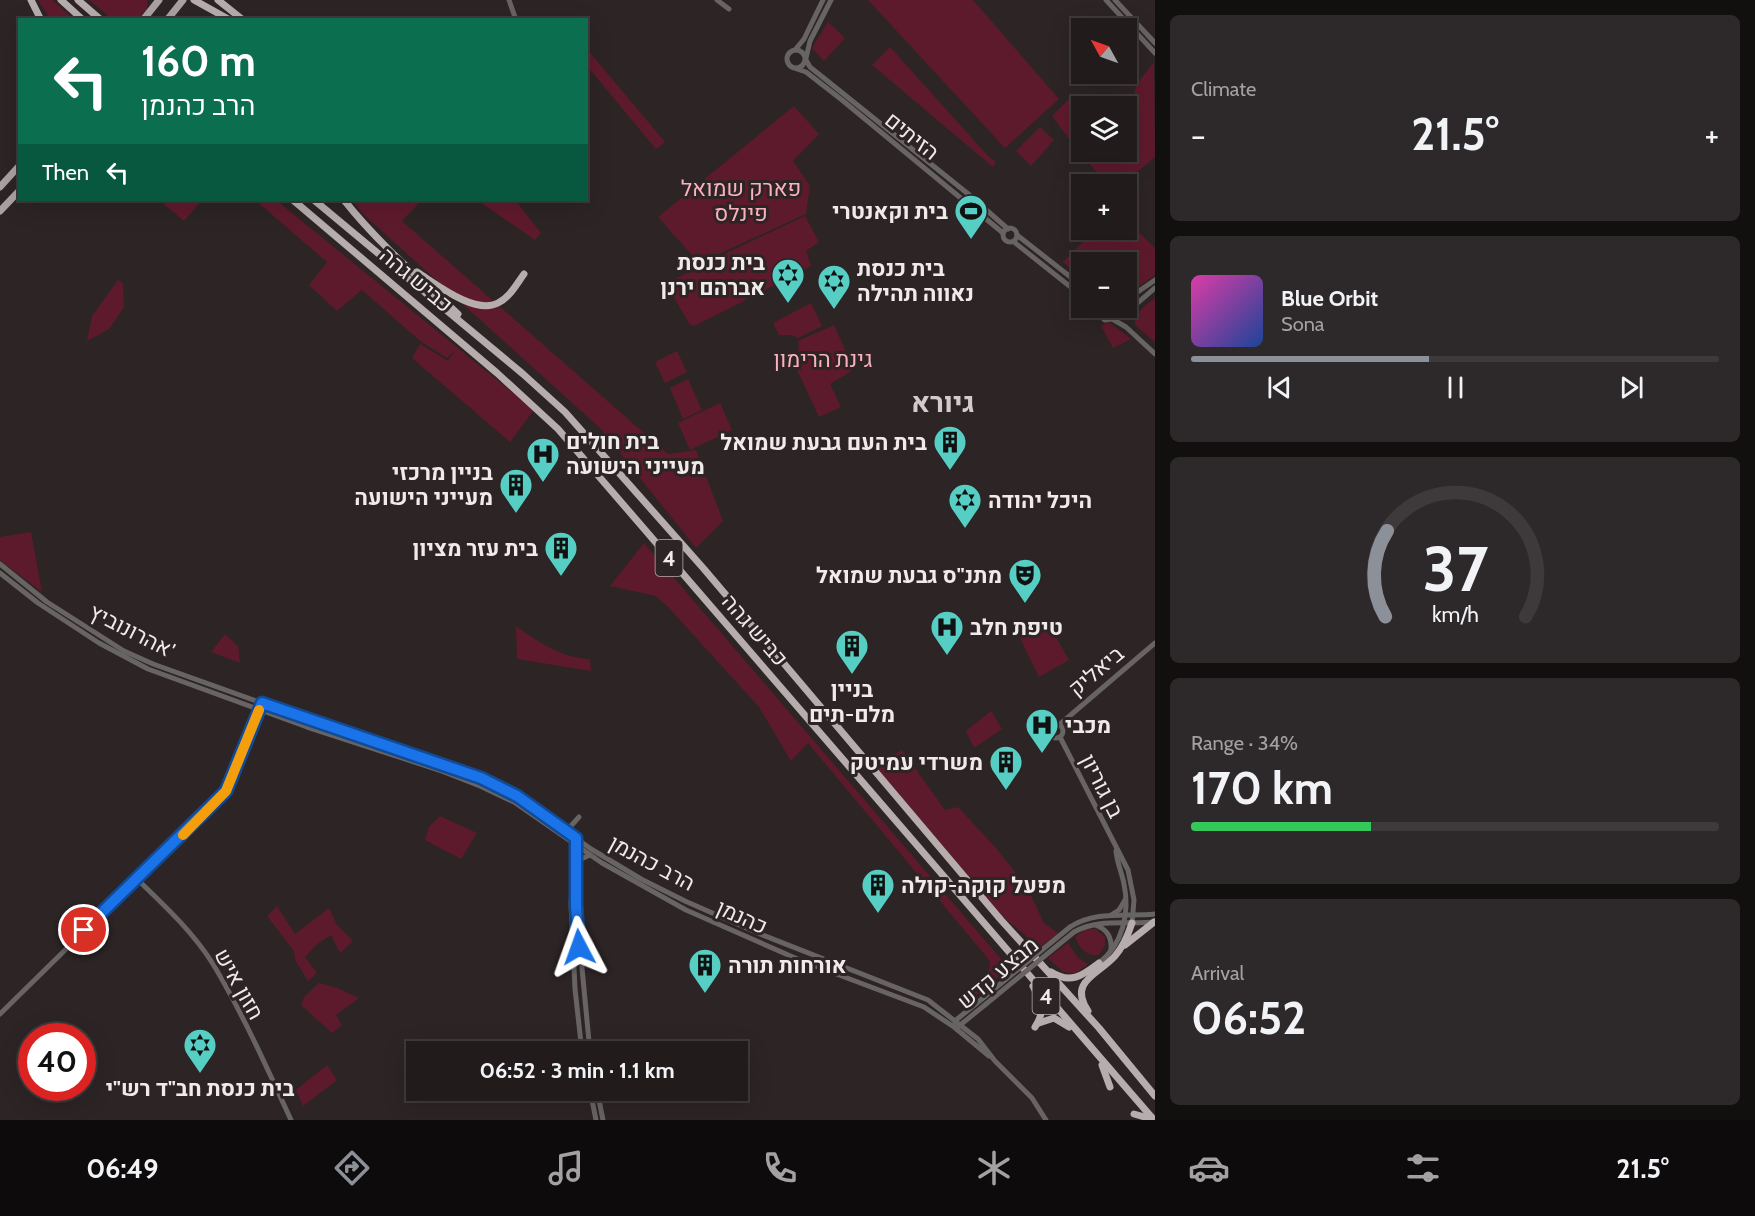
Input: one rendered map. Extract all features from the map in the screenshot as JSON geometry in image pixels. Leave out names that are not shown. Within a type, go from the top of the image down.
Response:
[{"type":"highway","points":[[31,0],[40,18]]},
{"type":"highway","points":[[61,0],[81,18]]},
{"type":"highway","points":[[78,0],[99,18]]},
{"type":"highway","points":[[194,0],[226,18]]},
{"type":"highway","points":[[218,0],[240,18]]},
{"type":"highway","points":[[287,201],[326,227]]},
{"type":"highway","name":"כביש גהה","points":[[294,201],[497,373],[558,429],[1153,1119]]},
{"type":"highway","name":"כביש גהה","points":[[315,201],[510,363],[565,412],[704,569],[1155,1095]]},
{"type":"highway","points":[[345,201],[404,264],[510,363]]},
{"type":"highway","points":[[404,264],[458,297],[485,306],[499,302],[509,295],[524,274]]},
{"type":"highway","points":[[1114,953],[1155,922]]},
{"type":"highway","points":[[1099,1028],[1084,1005],[1081,989],[1125,941],[1128,923]]},
{"type":"highway","points":[[1043,966],[1060,977],[1071,979],[1082,976],[1099,963]]},
{"type":"highway","points":[[1027,973],[1042,1004],[1043,1012],[1035,1027],[1045,1020],[1054,1018],[1068,1026],[1083,1040]]},
{"type":"highway","points":[[1100,1059],[1110,1087]]},
{"type":"highway","points":[[1134,1114],[1153,1119]]},
{"type":"main road","points":[[145,18],[159,0]]},
{"type":"main road","points":[[169,18],[183,0]]},
{"type":"main road","points":[[0,187],[18,167]]},
{"type":"main road","points":[[0,211],[18,192]]},
{"type":"street","points":[[509,0],[515,18]]},
{"type":"street","points":[[717,0],[729,9]]},
{"type":"street","points":[[823,0],[804,39],[790,53],[787,62],[791,67],[797,69],[802,67],[806,59],[807,48],[831,0]]},
{"type":"street","points":[[1106,0],[1155,53]]},
{"type":"street","points":[[1115,0],[1155,43]]},
{"type":"street","points":[[795,50],[801,51],[806,59]]},
{"type":"street","name":"הזיתים","points":[[806,59],[810,67],[967,193],[1005,231]]},
{"type":"street","name":"הזיתים","points":[[797,69],[806,72],[842,100],[1005,231]]},
{"type":"street","points":[[1071,277],[1017,235],[1014,230],[1005,231],[1005,240],[1014,242],[1071,287]]},
{"type":"street","points":[[1014,242],[1017,235]]},
{"type":"street","points":[[1137,292],[1155,280]]},
{"type":"street","points":[[1137,302],[1155,288]]},
{"type":"street","points":[[1101,318],[1113,319],[1126,327],[1155,354]]},
{"type":"street","points":[[1125,318],[1126,327]]},
{"type":"street","name":"אהרונוביץ'","points":[[0,564],[47,602],[124,651],[153,664],[262,703]]},
{"type":"street","name":"אהרונוביץ'","points":[[0,573],[39,604],[122,656],[148,669],[259,710]]},
{"type":"street","name":"ביאליק","points":[[1059,724],[1155,643]]},
{"type":"street","points":[[0,1014],[226,791],[262,703]]},
{"type":"street","name":"הרב כהנמן","points":[[262,703],[481,778],[517,796],[561,828],[575,842],[641,879],[760,934],[928,1000],[962,1025]]},
{"type":"street","name":"כהנמן","points":[[259,710],[480,786],[514,802],[575,842],[590,855],[686,910],[802,961],[924,1007],[954,1027]]},
{"type":"street","points":[[1059,724],[1063,732],[1060,737],[1053,737],[1049,731],[1052,725],[1059,724]]},
{"type":"street","name":"בן גוריון","points":[[1060,737],[1128,870],[1134,907],[1133,915],[1128,923]]},
{"type":"street","points":[[561,828],[570,827],[579,817]]},
{"type":"street","points":[[575,842],[576,905],[589,1041]]},
{"type":"street","points":[[575,842],[572,904],[575,988],[581,1041]]},
{"type":"street","name":"בן גוריון","points":[[1116,850],[1126,896],[1125,915],[1128,923]]},
{"type":"street","points":[[577,872],[581,859],[590,855]]},
{"type":"street","name":"חזון איש","points":[[137,879],[180,921],[212,963],[291,1120]]},
{"type":"street","points":[[1110,915],[1122,907],[1126,896]]},
{"type":"street","points":[[1134,907],[1145,915]]},
{"type":"street","name":"מבצע קדש","points":[[984,1001],[962,1025],[954,1027],[956,1020],[984,1001],[1089,917],[1155,914]]},
{"type":"street","name":"מבצע קדש","points":[[1072,929],[1090,924],[1155,922]]},
{"type":"street","points":[[1090,924],[1108,933],[1112,942],[1114,953],[1099,963]]},
{"type":"street","points":[[0,1002],[6,1009]]},
{"type":"street","points":[[962,1025],[978,1039],[994,1061]]},
{"type":"street","points":[[954,1027],[1032,1098],[1046,1120]]},
{"type":"street","points":[[592,1101],[596,1120]]},
{"type":"street","points":[[599,1101],[603,1120]]},
{"type":"green space","points":[[38,0],[52,0],[73,18],[49,18]]},
{"type":"green space","points":[[89,0],[147,0],[147,9],[139,18],[111,18]]},
{"type":"green space","points":[[868,0],[973,0],[1059,99],[1005,148]]},
{"type":"green space","points":[[828,22],[845,38],[824,61],[812,48]]},
{"type":"green space","points":[[890,47],[996,162],[993,167],[872,65]]},
{"type":"green space","points":[[588,50],[665,142],[656,149],[588,67]]},
{"type":"green space","points":[[1154,62],[1155,157],[1135,174],[1099,174],[1088,162],[1137,162],[1137,96],[1134,96],[1137,84]]},
{"type":"green space","points":[[1071,97],[1071,142],[1052,116]]},
{"type":"green space","name":"פארק שמואל פינלס","points":[[794,106],[819,134],[793,161],[810,186],[806,214],[699,263],[658,217]]},
{"type":"green space","points":[[1040,127],[1054,140],[1031,166],[1016,151]]},
{"type":"green space","points":[[160,201],[201,201],[184,221]]},
{"type":"green space","points":[[256,201],[277,201],[534,410],[510,442],[412,358],[420,344],[448,361],[455,350],[447,358],[420,341],[362,290],[337,311],[309,285],[327,262]]},
{"type":"green space","points":[[353,201],[421,201],[402,221],[668,454],[696,450],[723,521],[696,548],[600,428],[363,214]]},
{"type":"green space","points":[[478,201],[516,201],[541,233],[535,240]]},
{"type":"green space","points":[[805,216],[819,242],[806,251],[811,266],[759,293],[749,294],[744,301],[694,326],[690,325],[666,284]]},
{"type":"green space","points":[[1137,231],[1155,248],[1155,275],[1137,288],[1137,252],[1073,252],[1085,240],[1137,240]]},
{"type":"green space","points":[[1071,254],[1071,269],[1063,262]]},
{"type":"green space","points":[[118,280],[123,283],[124,307],[109,329],[87,341],[92,316]]},
{"type":"green space","points":[[1155,298],[1155,342],[1135,325],[1135,320],[1144,306]]},
{"type":"green space","points":[[811,303],[822,326],[798,338],[791,335],[779,335],[773,323]]},
{"type":"green space","points":[[1109,322],[1131,339],[1113,348],[1101,326]]},
{"type":"green space","name":"גינת הרימון","points":[[834,325],[853,368],[830,384],[841,407],[819,417],[791,357],[799,350],[798,341]]},
{"type":"green space","points":[[677,351],[687,372],[665,383],[655,362]]},
{"type":"green space","points":[[688,379],[702,410],[683,419],[670,388]]},
{"type":"green space","points":[[720,403],[732,430],[690,450],[678,423]]},
{"type":"green space","points":[[31,532],[42,592],[0,560],[0,537]]},
{"type":"green space","points":[[644,543],[1001,959],[1004,967],[1001,973],[985,989],[960,1003],[989,970],[990,961],[808,743],[791,761],[759,707],[668,607],[656,596],[610,586]]},
{"type":"green space","points":[[1046,620],[1069,660],[1039,677],[1017,632]]},
{"type":"green space","points":[[516,626],[560,652],[590,659],[591,671],[517,659]]},
{"type":"green space","points":[[225,634],[238,646],[240,663],[211,652]]},
{"type":"green space","points":[[991,711],[1002,729],[974,748],[966,731]]},
{"type":"green space","points":[[902,750],[945,810],[958,807],[996,848],[1027,887],[1044,923],[1058,933],[1038,949],[1004,918],[874,765]]},
{"type":"green space","points":[[440,816],[477,833],[461,859],[425,840],[429,827]]},
{"type":"green space","points":[[277,906],[295,934],[329,908],[337,925],[353,941],[340,953],[331,935],[317,944],[305,957],[317,973],[308,981],[295,960],[294,951],[267,916]]},
{"type":"green space","points":[[1096,929],[1105,937],[1105,945],[1099,955],[1090,955],[1084,951],[1075,937],[1084,930]]},
{"type":"green space","points":[[1068,943],[1078,958],[1088,964],[1075,974],[1063,972],[1048,958]]},
{"type":"green space","points":[[319,983],[359,998],[336,1015],[342,1025],[332,1033],[301,1005],[304,997]]},
{"type":"green space","points":[[327,1065],[337,1080],[303,1106],[296,1090]]},
{"type":"slow traffic","points":[[183,835],[226,791],[259,710]]},
{"type":"place","name":"בית וקאנטרי","points":[[971,240]]},
{"type":"place","name":"בית כנסת אברהם ירנן","points":[[788,304]]},
{"type":"place","name":"בית כנסת נאווה תהילה","points":[[834,310]]},
{"type":"place","name":"בית העם גבעת שמואל","points":[[950,471]]},
{"type":"place","name":"בית חולים מעייני הישועה","points":[[543,483]]},
{"type":"place","name":"בניין מרכזי מעייני הישועה","points":[[516,514]]},
{"type":"place","name":"היכל יהודה","points":[[965,529]]},
{"type":"place","name":"בית עזר מציון","points":[[561,577]]},
{"type":"place","name":"מתנ\"ס גבעת שמואל","points":[[1025,604]]},
{"type":"place","name":"טיפת חלב","points":[[947,656]]},
{"type":"place","name":"בניין מלם-תים","points":[[852,675]]},
{"type":"place","name":"מכבי","points":[[1042,754]]},
{"type":"place","name":"משרדי עמיטק","points":[[1006,791]]},
{"type":"place","name":"מפעל קוקה-קולה","points":[[878,914]]},
{"type":"place","name":"אורחות תורה","points":[[705,994]]},
{"type":"place","name":"בית כנסת חב\"ד רש\"י","points":[[200,1074]]},
{"type":"district","name":"גיורא","points":[[943,402]]},
{"type":"route","points":[[84,930],[226,791],[262,703],[481,778],[517,796],[576,838],[576,905],[579,947]]}]
